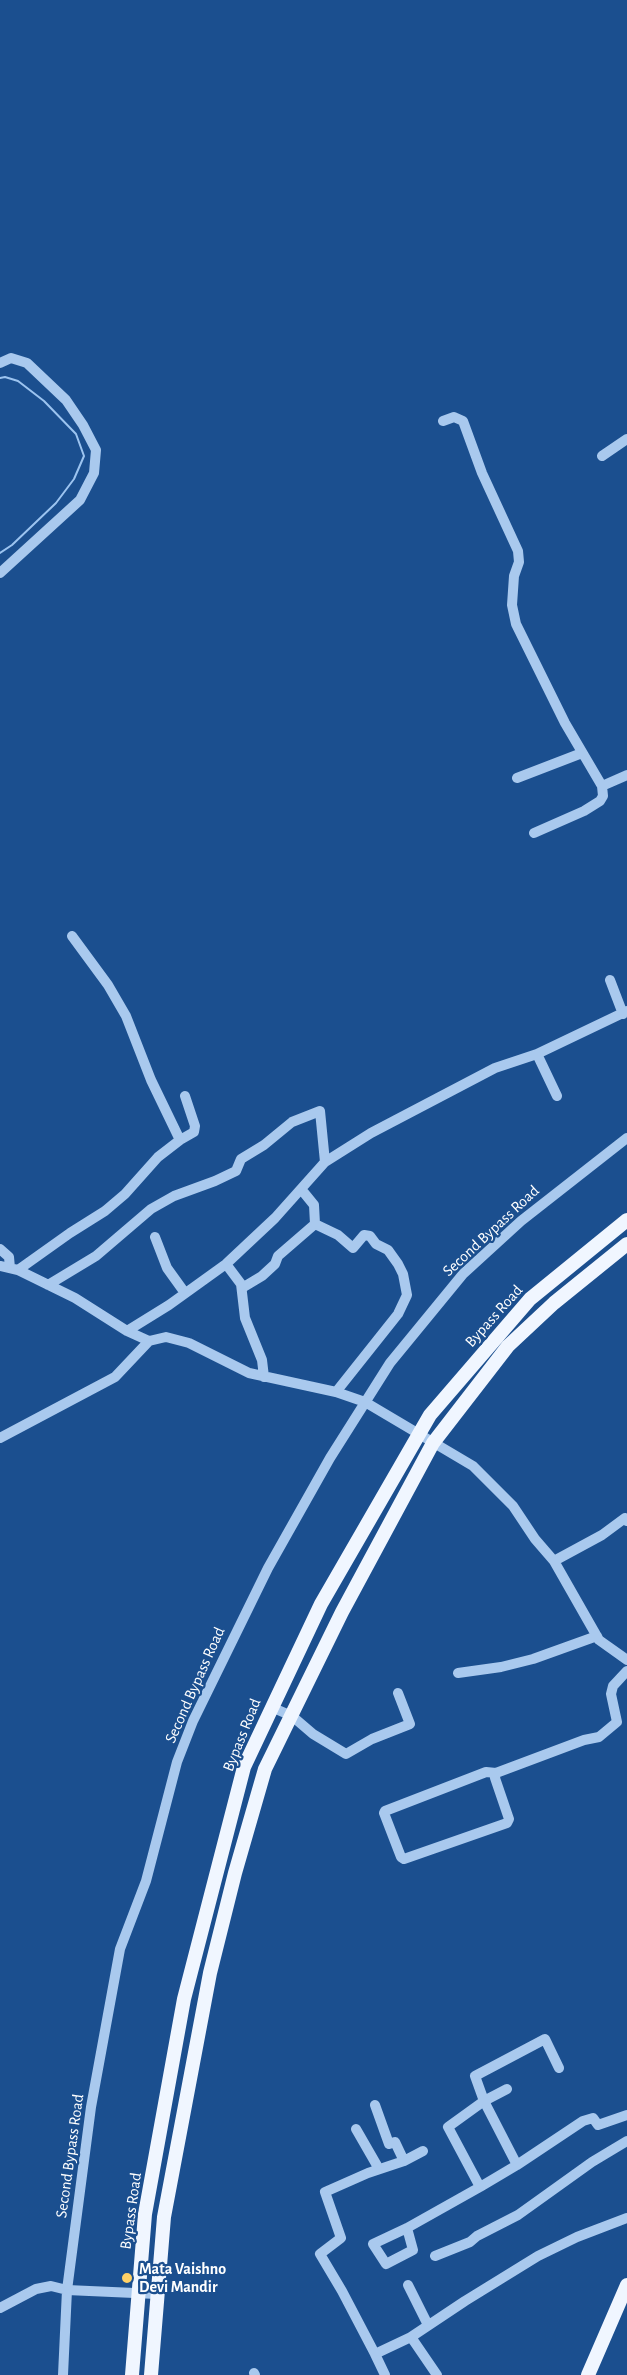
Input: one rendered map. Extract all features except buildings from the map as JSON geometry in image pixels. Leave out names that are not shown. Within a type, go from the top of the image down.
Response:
[{"type":"main road","name":"Bypass Road","points":[[132,2375],[145,2214],[184,1999],[244,1767],[321,1604],[430,1415],[530,1299],[627,1220]]},
{"type":"main road","points":[[610,1232],[625,1246]]},
{"type":"main road","name":"Bypass Road","points":[[152,2375],[164,2217],[204,2001],[235,1873],[265,1769],[342,1612],[433,1443],[508,1346],[554,1303],[625,1246]]},
{"type":"main road","points":[[184,1999],[204,2001]]},
{"type":"main road","points":[[145,2214],[164,2217]]},
{"type":"main road","points":[[588,2375],[627,2285]]},
{"type":"street","points":[[0,363],[11,358],[27,363],[66,400],[84,425],[96,450],[94,473],[80,500],[0,573]]},
{"type":"street","points":[[443,421],[454,417],[463,421],[482,473],[518,551],[519,562],[514,576],[513,614],[549,692],[602,786],[603,796],[600,801],[585,811],[534,832]]},
{"type":"street","points":[[602,456],[627,439]]},
{"type":"street","points":[[517,778],[582,753]]},
{"type":"street","points":[[602,786],[627,774]]},
{"type":"street","points":[[72,936],[108,985],[126,1017],[151,1080],[180,1140]]},
{"type":"street","points":[[127,1331],[226,1264],[275,1218],[325,1162],[371,1133],[485,1074],[537,1054],[625,1012],[610,980]]},
{"type":"street","points":[[537,1054],[557,1096]]},
{"type":"street","points":[[9,1268],[105,1211],[125,1194],[158,1157],[194,1132],[195,1126],[185,1096]]},
{"type":"street","points":[[48,1285],[96,1256],[151,1209],[174,1196],[236,1171],[241,1159],[308,1113],[320,1111],[325,1162]]},
{"type":"street","name":"Second Bypass Road","points":[[63,2375],[67,2290],[91,2108],[120,1949],[146,1881],[177,1762],[237,1628],[267,1568],[330,1458],[390,1363],[463,1274],[521,1221],[627,1138]]},
{"type":"street","points":[[301,1189],[314,1205],[315,1224]]},
{"type":"street","points":[[315,1224],[338,1235],[353,1248],[364,1235],[370,1236],[376,1244],[388,1250],[398,1264],[403,1274],[407,1295],[398,1314],[336,1392]]},
{"type":"street","points":[[242,1288],[262,1276],[275,1264],[278,1256],[315,1224]]},
{"type":"street","points":[[155,1238],[167,1268],[185,1293]]},
{"type":"street","points":[[0,1249],[9,1257],[9,1268]]},
{"type":"street","points":[[226,1264],[241,1284],[245,1318],[262,1360],[264,1377]]},
{"type":"street","points":[[9,1268],[84,1303],[127,1331],[150,1341]]},
{"type":"street","points":[[0,1438],[115,1377],[150,1341],[166,1337],[189,1343],[249,1373],[336,1392],[366,1402],[473,1466],[513,1506],[535,1539],[554,1561],[599,1640],[627,1660]]},
{"type":"street","points":[[554,1561],[602,1535],[626,1518],[627,1521]]},
{"type":"street","points":[[458,1673],[501,1667],[533,1659],[597,1636]]},
{"type":"street","points":[[496,1773],[495,1778],[509,1819],[507,1823],[402,1859],[384,1813],[385,1810],[486,1772],[496,1773],[584,1740],[598,1737],[617,1722],[611,1694],[613,1686],[627,1671]]},
{"type":"street","points":[[271,1707],[292,1716],[313,1734],[346,1754],[372,1739],[410,1724],[398,1693]]},
{"type":"street","points":[[516,2165],[484,2101],[475,2076],[545,2039],[559,2068]]},
{"type":"street","points":[[480,2187],[448,2127],[484,2101],[507,2089]]},
{"type":"street","points":[[375,2105],[388,2144],[395,2142],[404,2161]]},
{"type":"street","points":[[407,2228],[480,2187],[583,2121],[593,2118],[598,2125],[627,2115]]},
{"type":"street","points":[[356,2129],[379,2169]]},
{"type":"street","points":[[435,2256],[470,2242],[518,2215],[592,2162],[627,2141]]},
{"type":"street","points":[[385,2375],[342,2291],[320,2254],[341,2238],[325,2192],[404,2161],[423,2151]]},
{"type":"street","points":[[375,2354],[411,2337],[538,2256],[577,2237],[627,2218]]},
{"type":"street","points":[[408,2285],[428,2325]]},
{"type":"street","points":[[0,2308],[36,2289],[51,2286],[67,2290],[158,2294]]},
{"type":"street","points":[[411,2337],[437,2375]]},
{"type":"waterway","points":[[0,378],[5,377],[18,381],[44,401],[76,434],[84,456],[74,479],[56,503],[12,545],[0,553]]},
{"type":"place","name":"Mata Vaishno Devi Mandir","points":[[127,2278]]}]
